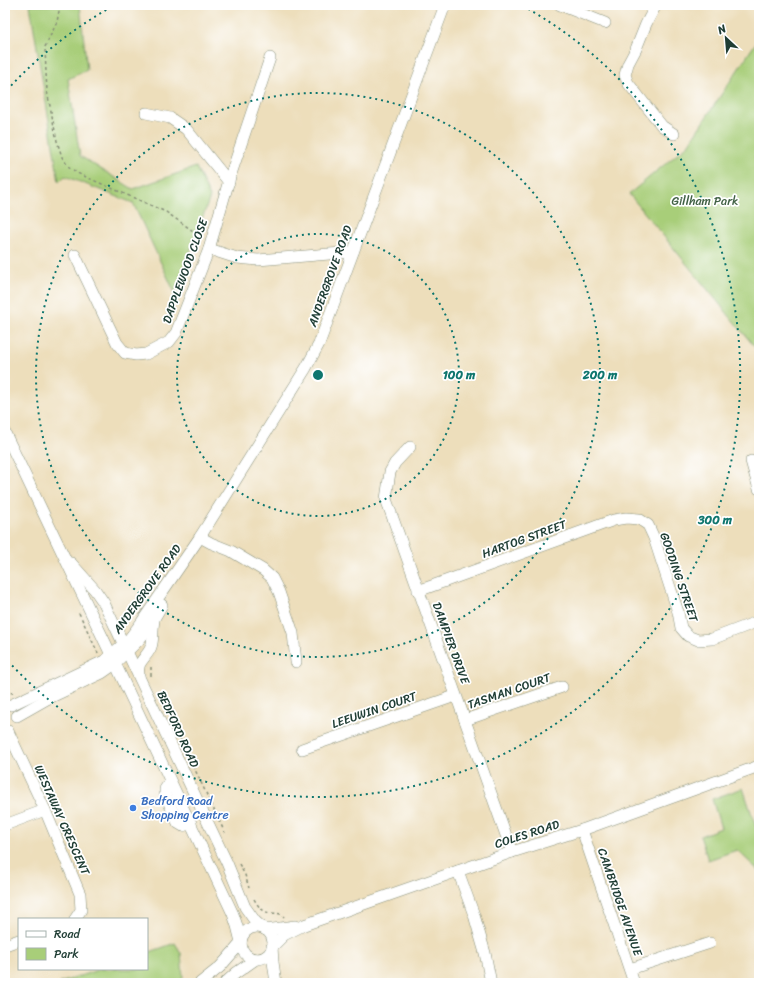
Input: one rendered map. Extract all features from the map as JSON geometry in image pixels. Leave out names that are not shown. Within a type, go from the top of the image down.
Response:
[{"type":"street","name":"ANDERGROVE ROAD","points":[[126,648],[132,636],[203,533],[306,368],[319,344],[445,5]]},
{"type":"street","points":[[560,5],[606,23]]},
{"type":"street","points":[[656,5],[628,64],[625,75],[628,83],[662,126],[674,134]]},
{"type":"street","name":"DAPPLEWOOD CLOSE","points":[[75,255],[117,343],[125,353],[136,356],[146,354],[169,342],[176,333],[209,249],[229,182],[270,58]]},
{"type":"street","points":[[146,112],[170,118],[186,129],[229,182]]},
{"type":"street","points":[[209,249],[237,258],[258,260],[353,252]]},
{"type":"street","name":"BEDFORD ROAD","points":[[5,433],[170,782],[191,823],[233,914],[241,943]]},
{"type":"street","name":"DAMPIER DRIVE","points":[[410,447],[395,463],[390,472],[386,498],[512,852]]},
{"type":"street","points":[[751,461],[759,490]]},
{"type":"street","name":"HARTOG STREET","points":[[418,591],[614,520],[626,518],[639,519]]},
{"type":"street","name":"GOODING STREET","points":[[639,519],[648,525],[654,538],[682,628],[688,636],[698,640],[712,639],[759,621]]},
{"type":"street","name":"ANDERGROVE ROAD","points":[[113,659],[142,637],[178,580],[203,533]]},
{"type":"street","points":[[203,533],[211,543],[231,551],[266,572],[272,578],[281,597],[294,636],[296,662]]},
{"type":"street","name":"BEDFORD ROAD","points":[[58,544],[104,603],[230,870],[244,904],[252,916],[265,929]]},
{"type":"street","points":[[139,677],[138,667],[141,660],[152,645],[153,623],[157,613]]},
{"type":"street","points":[[8,704],[98,664],[113,659]]},
{"type":"street","points":[[17,716],[47,699],[102,673],[113,659]]},
{"type":"street","name":"TASMAN COURT","points":[[465,720],[562,687]]},
{"type":"street","name":"LEEUWIN COURT","points":[[302,749],[456,696]]},
{"type":"street","points":[[6,732],[13,728],[17,716],[14,708],[8,704]]},
{"type":"street","name":"WESTAWAY CRESCENT","points":[[6,732],[45,810],[80,894],[81,910],[76,918]]},
{"type":"street","name":"COLES ROAD","points":[[272,947],[284,935],[304,925],[512,852],[582,830],[759,766]]},
{"type":"street","points":[[5,825],[45,810]]},
{"type":"street","name":"CAMBRIDGE AVENUE","points":[[582,830],[634,983]]},
{"type":"street","points":[[458,871],[483,945],[491,983]]},
{"type":"street","name":"COLES ROAD","points":[[265,929],[304,925]]},
{"type":"street","points":[[256,927],[265,929],[272,937],[276,983],[257,959],[250,958],[242,949],[242,936],[250,929],[256,927]]},
{"type":"street","points":[[5,945],[18,940]]},
{"type":"street","points":[[200,983],[222,965],[241,943]]},
{"type":"street","points":[[630,969],[710,943]]},
{"type":"street","points":[[225,983],[240,970],[257,959],[266,956],[272,947]]},
{"type":"path","points":[[58,5],[57,22],[45,47],[49,103],[59,150],[64,162],[77,173],[166,212],[196,233]]},
{"type":"path","points":[[78,611],[98,653],[96,656]]},
{"type":"path","points":[[151,664],[150,676],[152,680]]},
{"type":"path","points":[[5,691],[13,693]]},
{"type":"path","points":[[169,714],[227,837]]},
{"type":"path","points":[[238,862],[245,875],[250,892]]},
{"type":"path","points":[[252,897],[261,910],[270,914],[282,914],[286,920]]},
{"type":"green space","points":[[30,5],[80,5],[87,70],[68,79],[80,156],[133,189],[196,167],[210,197],[175,293],[133,203],[65,176],[59,182]]},
{"type":"green space","name":"Gillham Park","points":[[759,38],[759,352],[629,194],[687,146]]},
{"type":"green space","points":[[743,788],[759,836],[759,871],[737,850],[708,860],[700,836],[721,828],[712,799]]},
{"type":"green space","points":[[175,943],[181,953],[183,977],[178,983],[60,983],[97,970],[148,970],[148,953]]},
{"type":"place","name":"Bedford Road Shopping Centre","points":[[133,808]]}]
